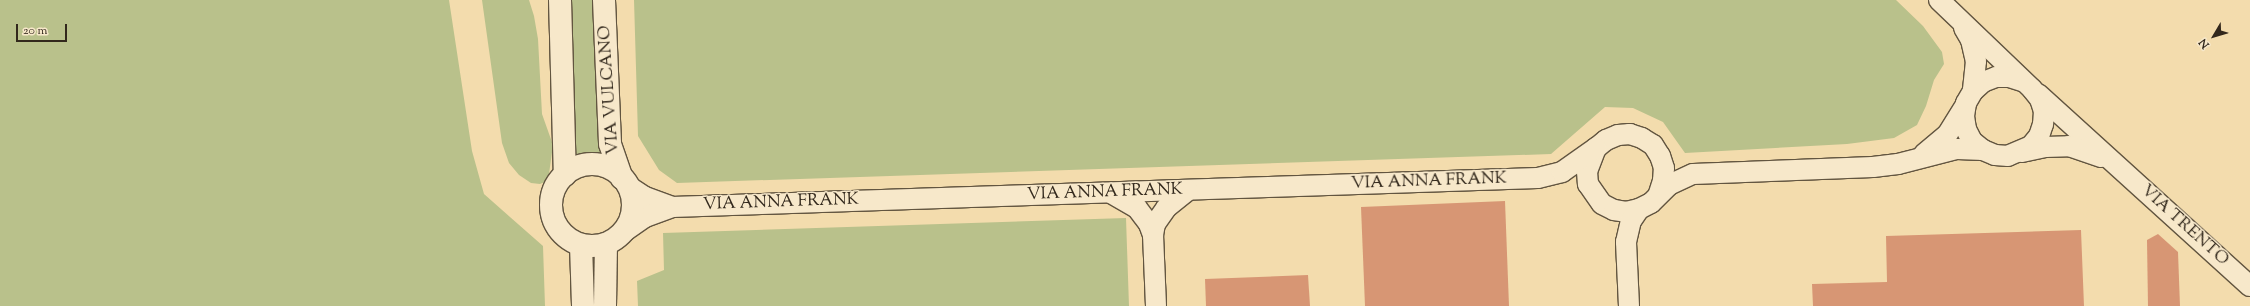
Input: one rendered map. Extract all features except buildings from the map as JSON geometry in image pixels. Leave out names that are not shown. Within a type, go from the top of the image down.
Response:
[{"type":"main road","points":[[560,0],[565,174]]},
{"type":"main road","name":"VIA VULCANO","points":[[604,0],[610,144],[625,182]]},
{"type":"main road","points":[[605,306],[614,238],[630,220],[633,205],[625,182],[610,168],[594,164],[578,167],[565,174],[552,194],[552,213],[562,233],[581,245],[614,238]]},
{"type":"main road","points":[[581,245],[583,306]]},
{"type":"street","name":"VIA TRENTO","points":[[1939,0],[2027,85],[2250,286]]},
{"type":"street","name":"VIA TRENTO","points":[[1955,15],[1966,30],[1974,50],[1976,71],[1964,116],[1966,129],[1972,141],[1982,150],[1995,156],[2008,156],[2045,147],[2069,146],[2094,153],[2119,167]]},
{"type":"street","points":[[1918,158],[1947,136],[1969,97],[1983,82],[1996,77],[2009,77],[2027,85]]},
{"type":"street","name":"VIA TRENTO","points":[[2020,153],[2031,146],[2039,136],[2043,124],[2040,99],[2027,85]]},
{"type":"street","points":[[1626,242],[1618,223],[1598,200],[1588,184],[1587,171],[1596,148],[1606,140],[1618,135],[1630,134],[1642,138],[1658,152],[1680,167],[1705,173]]},
{"type":"street","name":"VIA ANNA FRANK","points":[[1538,178],[1562,172],[1596,148]]},
{"type":"street","points":[[1598,200],[1614,210],[1626,212],[1639,209],[1650,203],[1659,193],[1681,179],[1705,173],[1873,167],[1957,149],[1982,150]]},
{"type":"street","points":[[1658,152],[1664,168],[1664,181],[1659,193]]},
{"type":"street","name":"VIA ANNA FRANK","points":[[614,238],[645,216],[672,207],[1538,178],[1568,183],[1598,200]]},
{"type":"street","name":"VIA ANNA FRANK","points":[[625,182],[645,197],[672,207]]},
{"type":"street","points":[[1153,235],[1159,216],[1175,198],[1188,190]]},
{"type":"street","points":[[1109,193],[1137,208],[1149,224],[1153,235],[1156,306]]},
{"type":"street","points":[[1629,306],[1626,242],[1631,221],[1639,209]]},
{"type":"green space","points":[[0,0],[449,0],[472,151],[484,194],[543,246],[545,306],[0,306]]},
{"type":"green space","points":[[482,0],[529,0],[534,16],[538,39],[542,114],[553,145],[547,181],[540,184],[531,183],[519,175],[509,163],[502,143]]},
{"type":"green space","points":[[569,0],[596,0],[602,160],[591,158],[575,161]]},
{"type":"green space","points":[[634,0],[1896,0],[1923,26],[1942,52],[1944,64],[1934,80],[1926,106],[1917,125],[1894,138],[1847,144],[1685,153],[1663,122],[1633,108],[1605,107],[1551,154],[677,183],[659,170],[638,136]]},
{"type":"green space","points":[[1126,218],[1129,306],[638,306],[637,281],[664,270],[663,233]]}]
